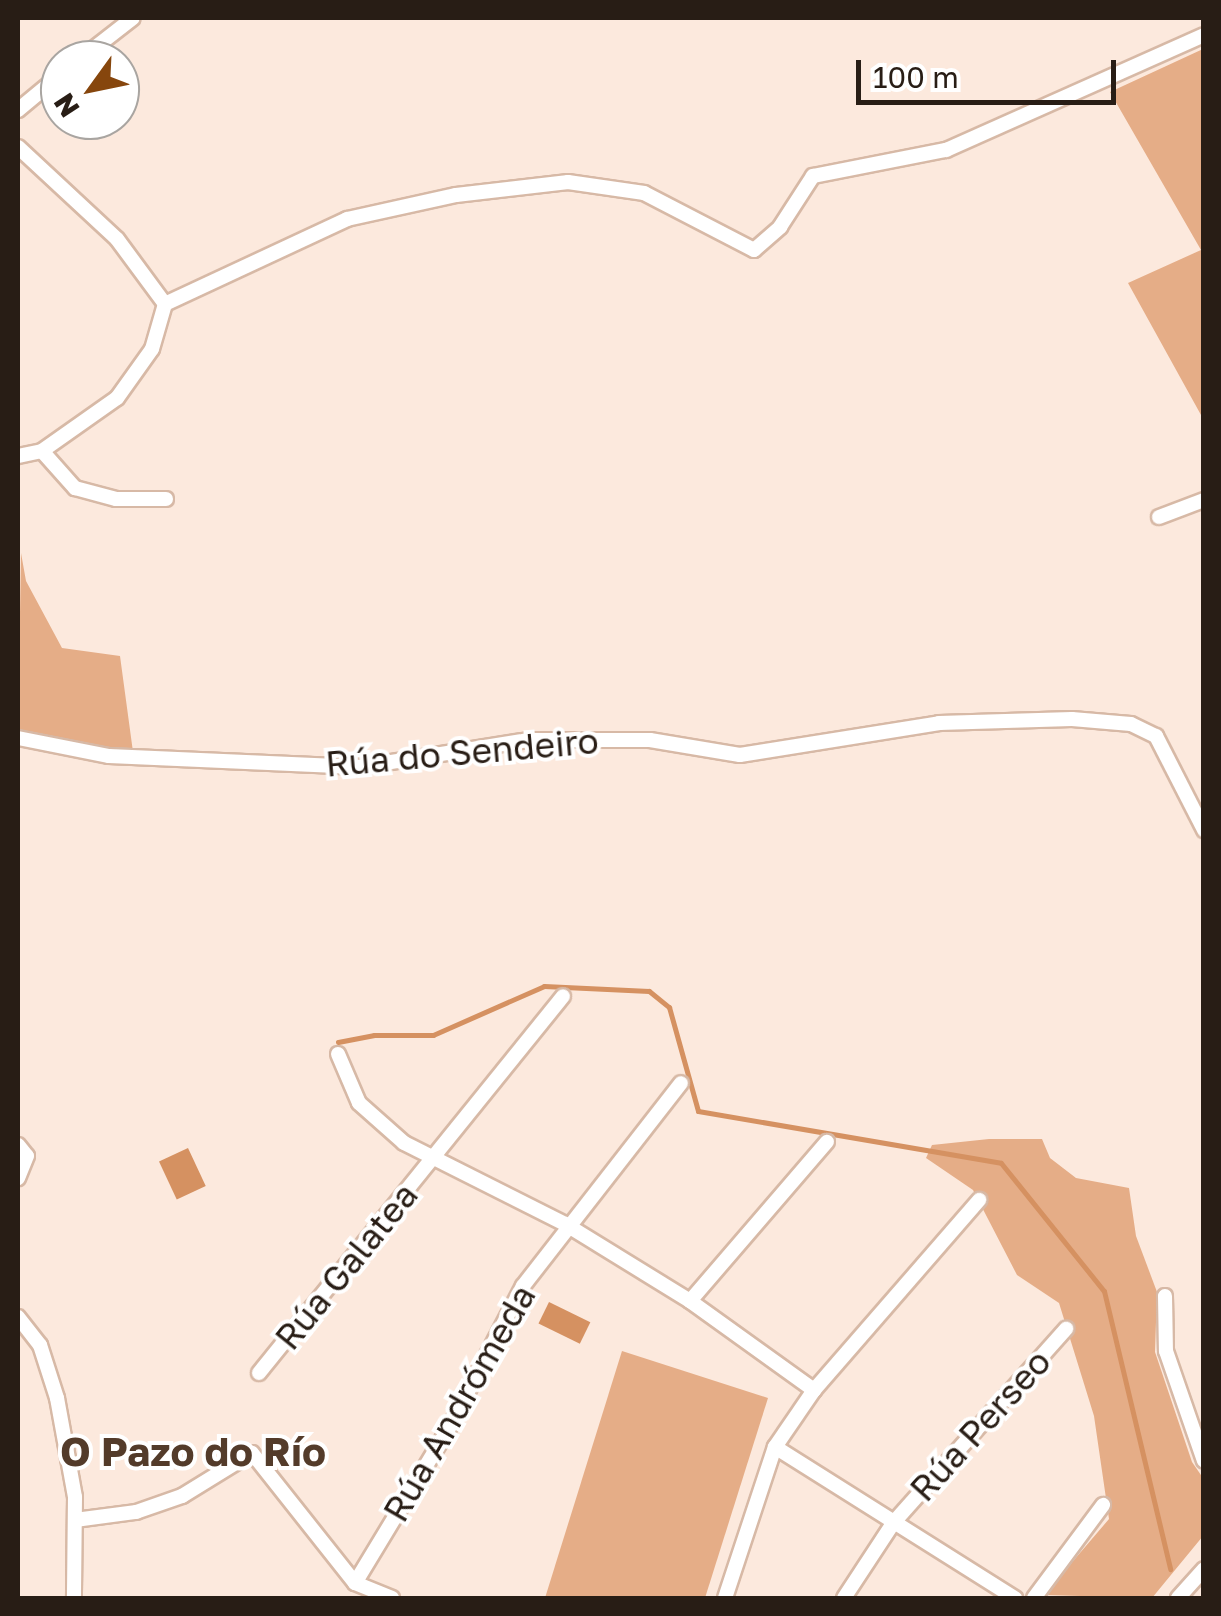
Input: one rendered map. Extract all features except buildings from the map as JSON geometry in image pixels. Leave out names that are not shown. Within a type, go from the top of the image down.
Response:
[{"type":"street","points":[[104,40],[132,18]]},
{"type":"street","points":[[164,304],[347,219],[456,195],[568,182],[644,193],[754,250],[780,227],[813,176],[827,169],[946,150],[1204,35]]},
{"type":"street","points":[[18,110],[40,92]]},
{"type":"street","points":[[18,147],[117,239],[164,304]]},
{"type":"street","points":[[18,456],[42,452],[116,398],[152,349],[164,304]]},
{"type":"street","points":[[42,452],[75,488],[116,499],[166,500]]},
{"type":"street","points":[[1159,517],[1204,500]]},
{"type":"street","name":"Rúa do Sendeiro","points":[[18,738],[109,756],[360,767],[529,740],[650,740],[740,755],[939,723],[1072,719],[1131,724],[1156,736],[1204,830]]},
{"type":"street","name":"Rúa Galatea","points":[[259,1374],[563,996]]},
{"type":"street","name":"Rúa Galatea","points":[[338,1054],[359,1103],[376,1122],[433,1160],[565,1224],[690,1301],[814,1390]]},
{"type":"street","points":[[565,1224],[681,1084]]},
{"type":"street","points":[[690,1301],[827,1142]]},
{"type":"street","points":[[18,1145],[26,1156],[18,1178]]},
{"type":"street","points":[[725,1598],[775,1448],[814,1390],[979,1200]]},
{"type":"street","name":"Rúa Andrómeda","points":[[354,1583],[449,1428],[523,1286],[565,1224]]},
{"type":"street","points":[[1165,1296],[1166,1351],[1204,1461]]},
{"type":"street","points":[[18,1317],[40,1346],[57,1398],[75,1520],[74,1598]]},
{"type":"street","name":"Rúa Perseo","points":[[894,1522],[1066,1328]]},
{"type":"street","name":"Rúa Perseo","points":[[775,1448],[1015,1598]]},
{"type":"street","points":[[75,1520],[136,1512],[182,1496],[252,1453],[354,1583],[392,1598]]},
{"type":"street","points":[[1034,1598],[1103,1505]]},
{"type":"street","points":[[844,1598],[894,1522]]},
{"type":"street","points":[[1178,1598],[1204,1570]]},
{"type":"shaded area","points":[[1203,49],[1201,415],[1128,283],[1201,250],[1110,92]]},
{"type":"shaded area","points":[[21,553],[26,581],[62,648],[120,656],[133,752],[18,732]]},
{"type":"shaded area","points":[[1042,1139],[1050,1158],[1076,1178],[1129,1188],[1136,1236],[1157,1292],[1155,1352],[1192,1462],[1203,1478],[1203,1536],[1152,1598],[1044,1595],[1109,1519],[1094,1416],[1059,1303],[1017,1275],[973,1190],[926,1158],[932,1145]]},
{"type":"shaded area","points":[[188,1148],[206,1186],[177,1200],[159,1162]]},
{"type":"shaded area","points":[[549,1302],[590,1322],[580,1344],[538,1324]]},
{"type":"shaded area","points":[[622,1351],[768,1398],[705,1598],[545,1598]]},
{"type":"waterway","points":[[338,1042],[374,1035],[433,1035],[544,986],[649,991],[669,1007],[698,1111],[1001,1163],[1104,1291],[1170,1569]]},
{"type":"district","name":"O Pazo do Río","points":[[193,1451]]}]
